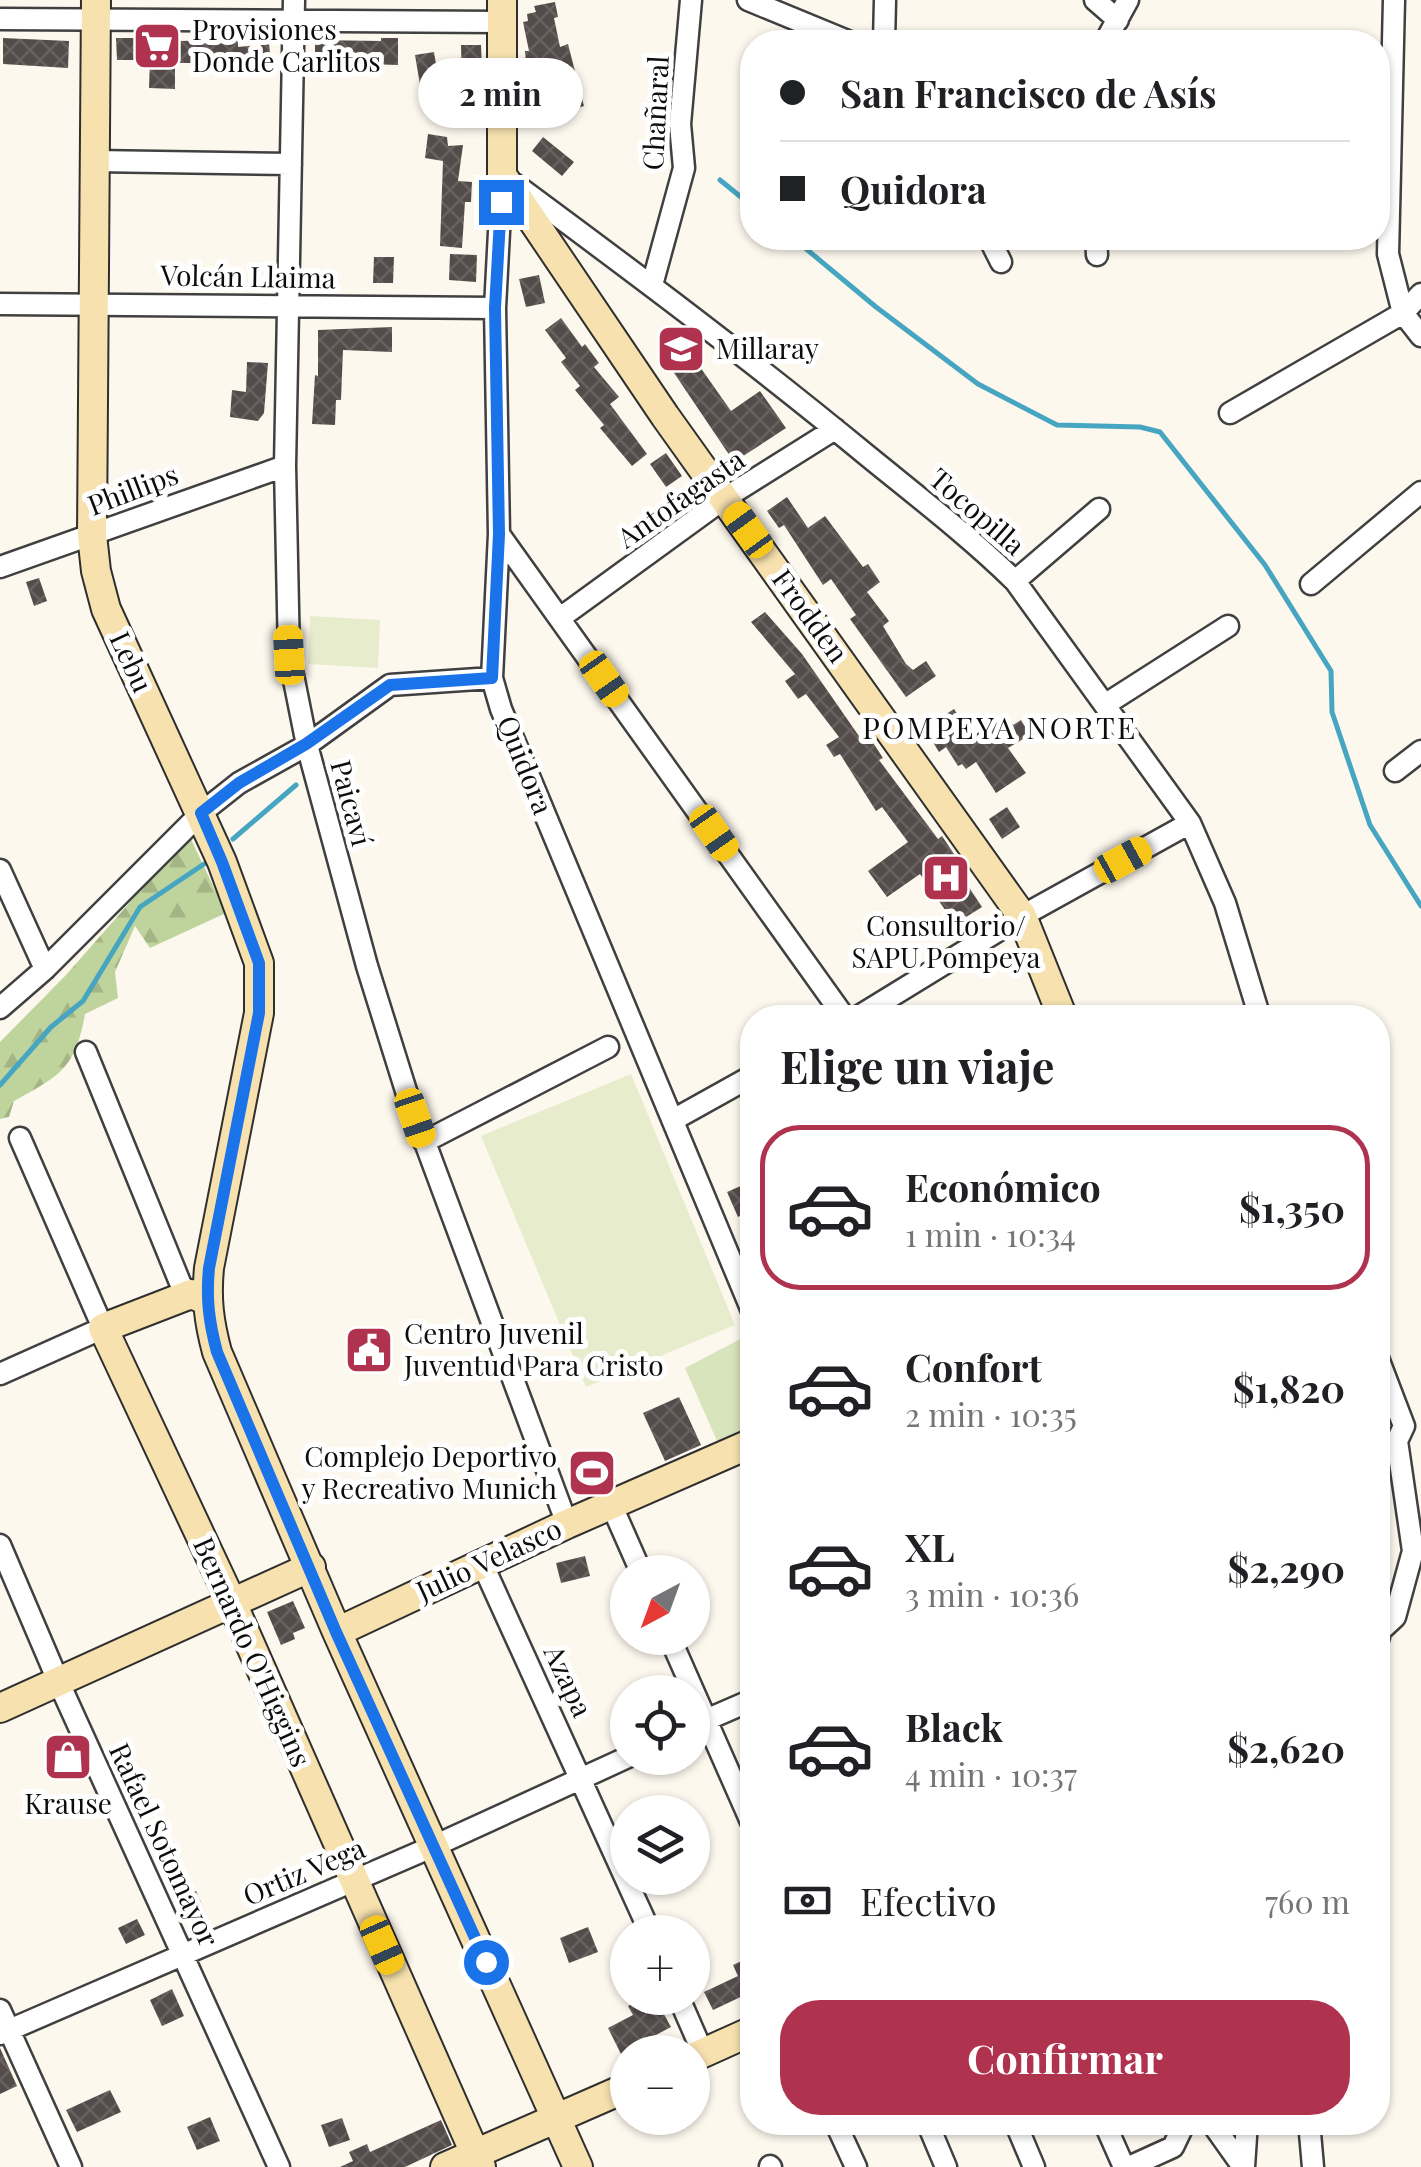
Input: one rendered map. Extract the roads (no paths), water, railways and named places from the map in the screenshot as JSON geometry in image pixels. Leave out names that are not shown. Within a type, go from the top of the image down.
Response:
[{"type":"main road","name":"Lebu","points":[[96,9],[92,536],[96,571],[106,609],[201,813],[259,963],[259,1013],[217,1223],[198,1297]]},
{"type":"main road","name":"Quidora","points":[[502,11],[502,176]]},
{"type":"main road","name":"Frodden","points":[[502,176],[665,416],[1022,916],[1058,1005]]},
{"type":"main road","points":[[103,1328],[198,1297],[217,1352],[336,1632],[578,2167]]},
{"type":"main road","name":"Bernardo O'Higgins","points":[[103,1328],[232,1603],[478,2161]]},
{"type":"main road","name":"Julio Velasco","points":[[336,1632],[566,1524],[740,1448]]},
{"type":"main road","points":[[0,1708],[311,1568]]},
{"type":"main road","points":[[710,2050],[740,2036]]},
{"type":"main road","points":[[445,2167],[478,2161],[610,2095]]},
{"type":"street","name":"Chañaral","points":[[652,285],[684,168],[680,124],[691,0]]},
{"type":"street","points":[[748,0],[821,30]]},
{"type":"street","points":[[884,30],[885,0]]},
{"type":"street","points":[[1095,0],[1118,20]]},
{"type":"street","points":[[1113,30],[1128,0]]},
{"type":"street","points":[[1390,169],[1394,0]]},
{"type":"street","points":[[0,19],[96,9],[502,11]]},
{"type":"street","name":"Paicaví","points":[[294,10],[286,466],[289,655],[306,744],[367,966],[424,1142],[566,1524]]},
{"type":"street","points":[[94,161],[291,164]]},
{"type":"street","name":"Tocopilla","points":[[502,176],[652,285],[835,429],[989,555],[1015,581],[1190,823],[1225,902],[1256,1005]]},
{"type":"street","name":"Quidora","points":[[502,176],[495,308],[499,534],[492,678],[501,709],[740,1282]]},
{"type":"street","points":[[995,250],[1001,262]]},
{"type":"street","points":[[1388,250],[1403,314],[1421,336]]},
{"type":"street","points":[[1230,413],[1403,314],[1421,294]]},
{"type":"street","name":"Volcán Llaima","points":[[0,304],[495,308]]},
{"type":"street","name":"Antofagasta","points":[[560,618],[725,498],[835,429]]},
{"type":"street","name":"Phillips","points":[[0,567],[92,536],[146,512],[286,466]]},
{"type":"street","points":[[1311,584],[1421,492]]},
{"type":"street","points":[[1015,581],[1099,509]]},
{"type":"street","points":[[499,534],[836,1005]]},
{"type":"street","points":[[1106,704],[1228,626]]},
{"type":"street","points":[[0,1008],[45,969],[201,813],[239,783],[306,744],[390,685],[492,678]]},
{"type":"street","points":[[1395,771],[1421,752]]},
{"type":"street","points":[[877,1005],[1022,916],[1190,823]]},
{"type":"street","points":[[0,870],[45,969]]},
{"type":"street","points":[[424,1142],[608,1047]]},
{"type":"street","points":[[86,1052],[181,1285],[198,1297]]},
{"type":"street","points":[[673,1120],[740,1083]]},
{"type":"street","name":"Bernardo O'Higgins","points":[[20,1138],[103,1328]]},
{"type":"street","points":[[0,1374],[103,1328]]},
{"type":"street","points":[[1390,1389],[1404,1426],[1390,1440]]},
{"type":"street","points":[[1390,1456],[1412,1551],[1390,1622]]},
{"type":"street","points":[[611,1504],[634,1555]]},
{"type":"street","name":"Rafael Sotomayor","points":[[0,1545],[58,1683],[280,2167]]},
{"type":"street","name":"Azapa","points":[[482,1563],[643,1915]]},
{"type":"street","points":[[710,1719],[740,1705]]},
{"type":"street","points":[[710,1742],[740,1801]]},
{"type":"street","name":"Ortiz Vega","points":[[4,2032],[610,1766]]},
{"type":"street","points":[[0,2010],[4,2032],[71,2167]]},
{"type":"street","points":[[841,2135],[856,2167]]},
{"type":"street","points":[[932,2135],[946,2167]]},
{"type":"street","points":[[1021,2135],[1034,2167]]},
{"type":"street","points":[[1110,2135],[1126,2167],[1173,2147],[1179,2135]]},
{"type":"street","points":[[1221,2135],[1244,2167]]},
{"type":"street","points":[[1244,2167],[1246,2135]]},
{"type":"street","points":[[1310,2135],[1313,2167]]},
{"type":"waterway","points":[[720,180],[740,196]]},
{"type":"waterway","points":[[807,250],[978,384],[1057,425],[1140,427],[1160,432],[1265,565],[1331,671],[1332,712],[1370,825],[1421,906]]},
{"type":"waterway","points":[[233,839],[296,785]]},
{"type":"waterway","points":[[0,1085],[51,1027],[83,1001],[140,907],[204,864]]},
{"type":"place","name":"Provisiones Donde Carlitos","points":[[157,46]]},
{"type":"place","name":"Millaray","points":[[681,349]]},
{"type":"place","name":"Consultorio/ SAPU Pompeya","points":[[946,878]]},
{"type":"place","name":"Centro Juvenil Juventud Para Cristo","points":[[369,1350]]},
{"type":"place","name":"Complejo Deportivo y Recreativo Munich","points":[[592,1473]]},
{"type":"place","name":"Krause","points":[[68,1757]]},
{"type":"district","name":"POMPEYA NORTE","points":[[1000,729]]}]
